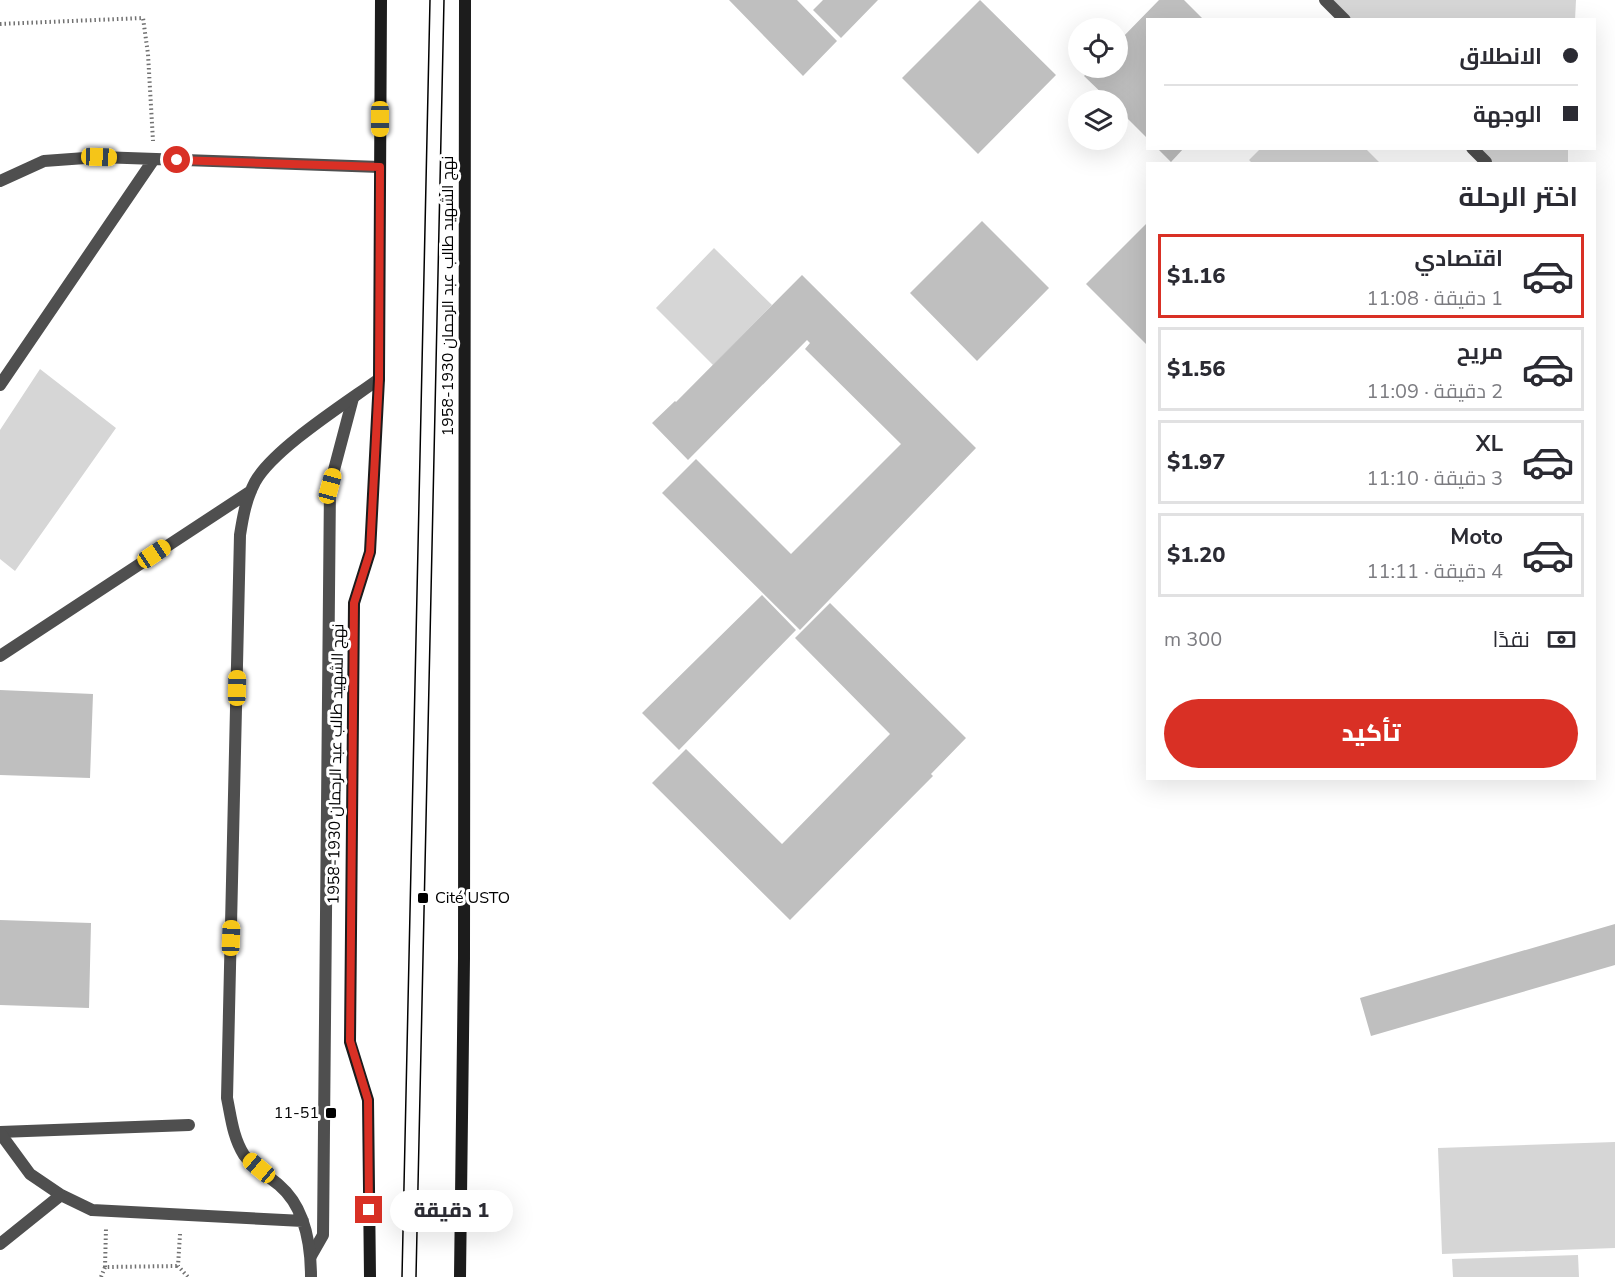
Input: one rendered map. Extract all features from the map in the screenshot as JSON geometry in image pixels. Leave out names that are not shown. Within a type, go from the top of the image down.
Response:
[{"type":"main road","name":"نهج الشهيد طالب عبد الرحمان 1930-1958","points":[[370,1277],[368,1100],[350,1041],[354,603],[370,552],[379,379],[381,0]]},
{"type":"main road","name":"نهج الشهيد طالب عبد الرحمان 1930-1958","points":[[460,1277],[464,958],[465,0]]},
{"type":"street","points":[[1325,0],[1343,18]]},
{"type":"street","points":[[1474,150],[1486,162]]},
{"type":"street","points":[[0,181],[44,161],[99,157],[380,167]]},
{"type":"street","points":[[0,385],[154,159]]},
{"type":"street","points":[[311,1277],[311,1256],[301,1214],[287,1191],[244,1156],[233,1128],[227,1098],[240,535],[244,509],[255,480],[275,456],[379,379]]},
{"type":"street","points":[[311,1256],[323,1235],[330,486],[353,398]]},
{"type":"street","points":[[0,656],[251,491]]},
{"type":"street","points":[[0,1132],[189,1125]]},
{"type":"street","points":[[0,1132],[30,1174],[61,1195],[92,1210],[303,1221]]},
{"type":"street","points":[[0,1244],[61,1195]]},
{"type":"path","points":[[0,24],[143,18],[148,54],[154,159]]},
{"type":"path","points":[[101,1277],[105,1267],[107,1210]]},
{"type":"path","points":[[182,1215],[178,1266],[188,1277]]},
{"type":"path","points":[[105,1267],[178,1266]]},
{"type":"shaded area","points":[[1333,0],[1576,0],[1575,18],[1351,18]]},
{"type":"shaded area","points":[[1259,150],[1367,150],[1379,162],[1251,162],[1249,160]]},
{"type":"shaded area","points":[[1479,150],[1568,150],[1568,162],[1491,162]]},
{"type":"shaded area","points":[[714,248],[772,305],[713,365],[656,308]]},
{"type":"shaded area","points":[[40,369],[116,428],[15,571],[0,559],[0,430]]},
{"type":"shaded area","points":[[1615,1142],[1615,1248],[1442,1254],[1438,1148]]},
{"type":"shaded area","points":[[1578,1255],[1579,1277],[1453,1277],[1452,1259]]},
{"type":"building","points":[[729,0],[797,0],[837,41],[803,76]]},
{"type":"building","points":[[823,0],[878,0],[841,38],[813,10]]},
{"type":"building","points":[[980,0],[1056,75],[978,154],[902,78]]},
{"type":"building","points":[[1159,0],[1184,0],[1202,18],[1146,18],[1146,137],[1128,119],[1128,90],[1099,90],[1086,78],[1128,78],[1128,32]]},
{"type":"building","points":[[1159,150],[1182,150],[1171,162]]},
{"type":"building","points":[[982,221],[1049,288],[977,361],[910,293]]},
{"type":"building","points":[[1146,224],[1146,344],[1086,284]]},
{"type":"building","points":[[802,275],[976,448],[800,630],[662,493],[696,459],[791,554],[901,444],[805,349],[810,343],[807,340],[688,460],[652,423],[676,402]]},
{"type":"building","points":[[762,595],[796,630],[679,750],[642,713]]},
{"type":"building","points":[[830,603],[966,738],[931,774],[933,776],[790,920],[652,783],[686,749],[782,844],[788,838],[890,734],[795,638]]},
{"type":"building","points":[[0,690],[93,694],[90,778],[0,775]]},
{"type":"building","points":[[0,920],[91,923],[89,1008],[0,1005]]},
{"type":"building","points":[[1615,924],[1615,965],[1371,1036],[1360,998]]},
{"type":"tram line","points":[[402,1277],[430,0]]},
{"type":"tram line","points":[[416,1277],[444,0]]},
{"type":"place","name":"Cité USTO","points":[[423,898]]},
{"type":"place","name":"11-51","points":[[331,1113]]},
{"type":"route","points":[[177,160],[380,167],[379,379],[370,552],[354,603],[350,1041],[368,1100],[369,1210]]}]
